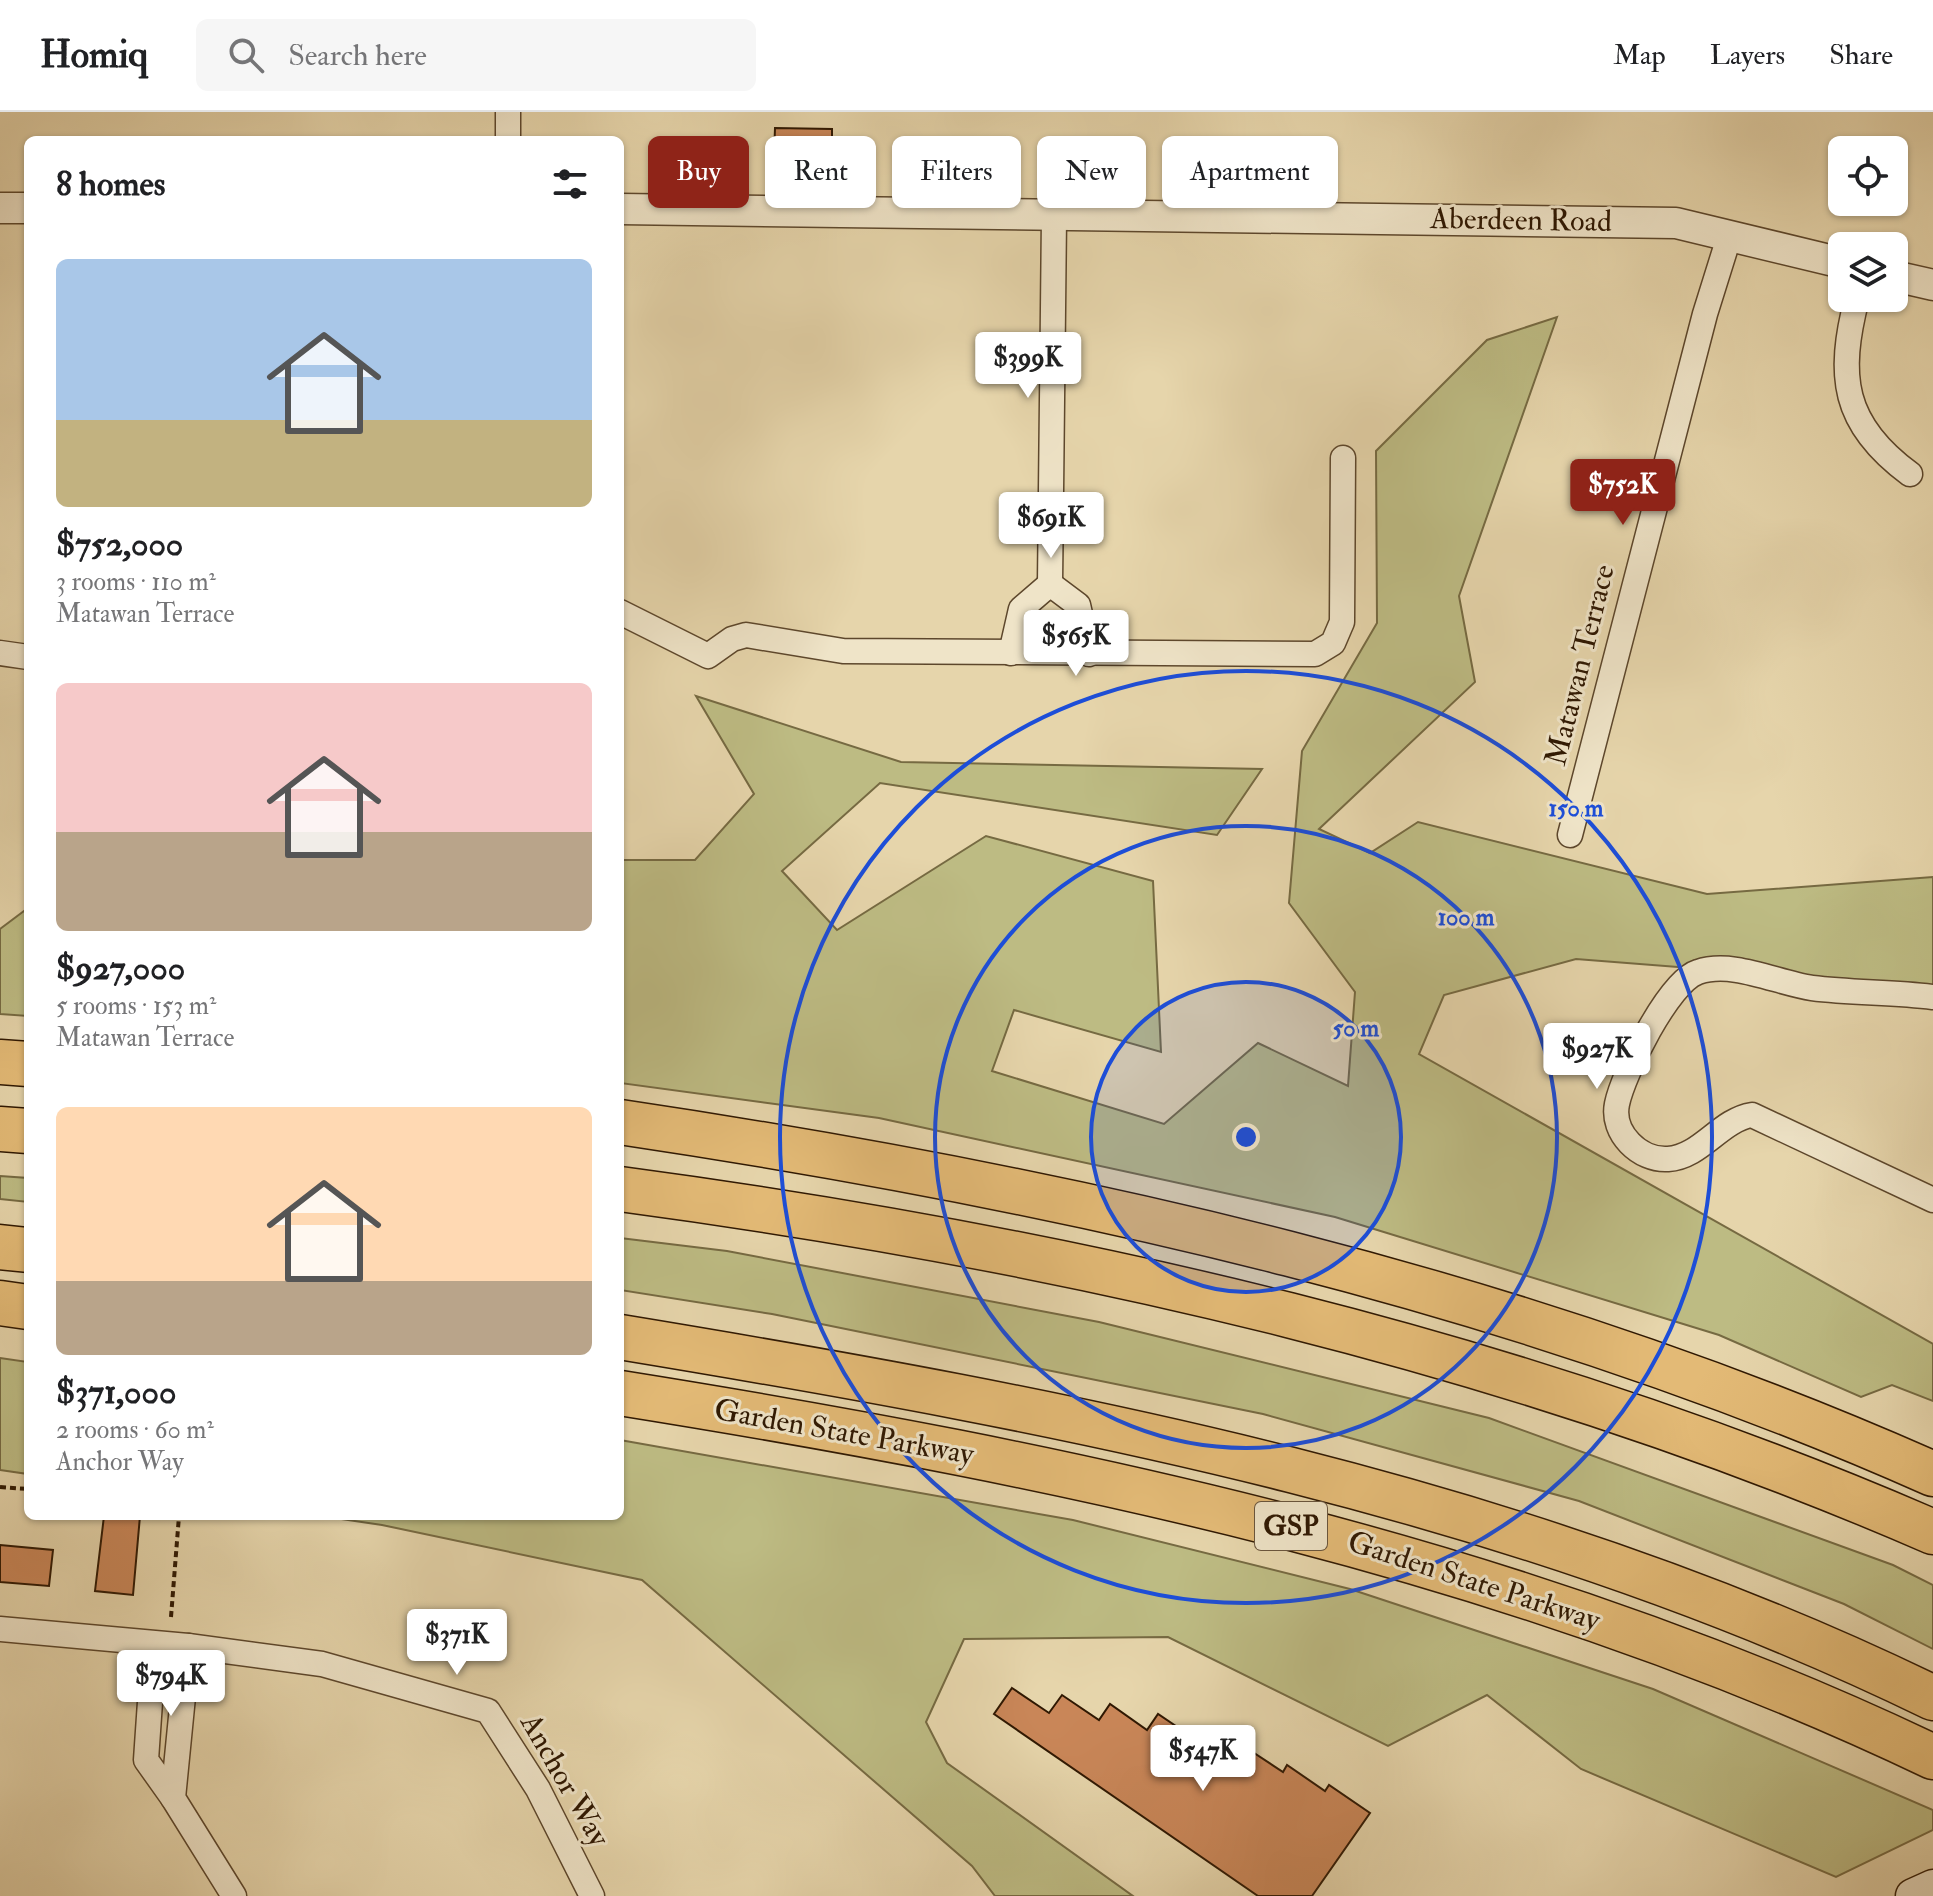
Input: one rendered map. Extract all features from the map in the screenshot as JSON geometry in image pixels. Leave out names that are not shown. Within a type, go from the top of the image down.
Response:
[{"type":"highway","points":[[0,1062],[24,1064]]},
{"type":"highway","points":[[624,1123],[853,1161],[1077,1205],[1376,1276],[1667,1367],[1933,1474]]},
{"type":"highway","points":[[0,1129],[24,1131]]},
{"type":"highway","points":[[624,1190],[798,1216],[1035,1260],[1408,1346],[1552,1388],[1695,1436],[1933,1532]]},
{"type":"highway","points":[[0,1247],[24,1250]]},
{"type":"highway","points":[[0,1303],[24,1306]]},
{"type":"highway","name":"Garden State Parkway","points":[[624,1338],[1019,1411],[1387,1493],[1539,1538],[1689,1591],[1832,1650],[1933,1698]]},
{"type":"highway","name":"Garden State Parkway","points":[[624,1394],[1031,1466],[1339,1539],[1545,1602],[1688,1653],[1933,1757]]},
{"type":"main road","points":[[1913,1896],[1933,1887]]},
{"type":"street","points":[[508,112],[508,136]]},
{"type":"street","points":[[0,208],[24,208]]},
{"type":"street","name":"Aberdeen Road","points":[[624,209],[1054,217],[1606,220],[1676,223],[1828,259]]},
{"type":"street","points":[[1011,653],[1021,609],[1050,584],[1054,217]]},
{"type":"street","name":"Matawan Terrace","points":[[1570,835],[1637,567],[1705,314],[1730,234]]},
{"type":"street","points":[[1908,279],[1933,285]]},
{"type":"street","points":[[1853,312],[1846,340],[1846,389],[1865,433],[1885,456],[1910,474]]},
{"type":"street","points":[[624,614],[708,656],[732,639],[746,635],[843,651],[1306,656],[1325,650],[1333,643],[1342,622],[1343,458]]},
{"type":"street","points":[[1050,584],[1078,605],[1089,654]]},
{"type":"street","points":[[0,653],[24,656]]},
{"type":"street","points":[[1933,997],[1811,988],[1728,970],[1699,972],[1686,978],[1669,996],[1627,1078],[1617,1113],[1621,1130],[1630,1144],[1654,1158],[1669,1159],[1681,1156],[1735,1117],[1752,1115],[1933,1200]]},
{"type":"street","name":"Anchor Way","points":[[0,1629],[188,1646],[322,1664],[488,1711],[538,1789],[592,1896]]},
{"type":"street","points":[[154,1644],[146,1760],[234,1896]]},
{"type":"street","points":[[173,1798],[188,1646]]},
{"type":"path","points":[[0,1487],[24,1489]]},
{"type":"path","points":[[171,1617],[179,1520]]},
{"type":"shaded area","points":[[1557,317],[1459,596],[1475,682],[1319,829],[1370,853],[1418,822],[1707,894],[1933,877],[1933,987],[1576,959],[1444,995],[1419,1054],[1933,1344],[1933,1401],[1892,1385],[1861,1397],[1719,1335],[1335,1217],[879,1118],[624,1084],[624,860],[695,860],[754,794],[696,696],[901,762],[1262,769],[1217,835],[880,783],[782,871],[837,930],[986,836],[1153,881],[1161,1052],[1014,1010],[992,1071],[1164,1124],[1258,1043],[1348,1086],[1355,992],[1289,903],[1302,751],[1377,623],[1376,451],[1487,340]]},
{"type":"shaded area","points":[[24,911],[24,1016],[0,1014],[0,929]]},
{"type":"shaded area","points":[[0,1176],[24,1178],[24,1202],[0,1199]]},
{"type":"shaded area","points":[[624,1238],[727,1251],[1099,1322],[1489,1418],[1893,1565],[1933,1585],[1933,1649],[1844,1604],[1579,1501],[1263,1414],[772,1314],[624,1291]]},
{"type":"shaded area","points":[[0,1358],[24,1361],[24,1473],[0,1470]]},
{"type":"shaded area","points":[[624,1441],[1073,1520],[1350,1589],[1653,1689],[1933,1810],[1933,1830],[1836,1877],[1581,1769],[1487,1695],[1388,1746],[1168,1637],[964,1639],[926,1722],[947,1763],[1133,1896],[995,1896],[972,1866],[642,1580],[348,1520],[624,1520]]},
{"type":"building","points":[[775,128],[832,129],[832,136],[775,136]]},
{"type":"building","points":[[104,1520],[140,1520],[133,1595],[95,1591]]},
{"type":"building","points":[[0,1545],[53,1550],[49,1586],[0,1582]]},
{"type":"building","points":[[1012,1688],[1049,1713],[1062,1695],[1099,1720],[1110,1704],[1147,1730],[1158,1714],[1195,1739],[1204,1727],[1241,1752],[1245,1747],[1283,1772],[1287,1765],[1325,1791],[1329,1785],[1370,1813],[1312,1896],[1258,1896],[994,1714]]}]
